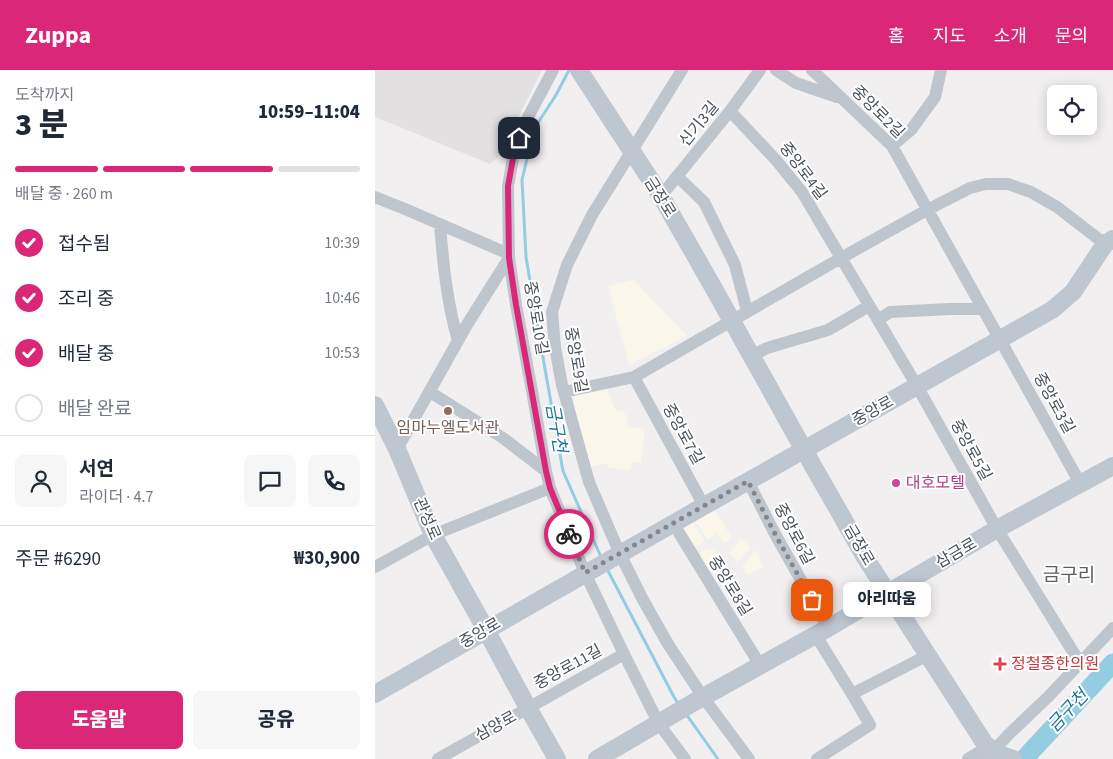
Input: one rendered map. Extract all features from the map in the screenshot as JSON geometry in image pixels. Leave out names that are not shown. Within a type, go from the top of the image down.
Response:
[{"type":"main road","name":"금장로","points":[[586,75],[632,152],[740,316],[752,356],[803,450],[866,559],[980,738],[997,754]]},
{"type":"main road","name":"중앙로","points":[[375,694],[585,573],[1052,310],[1073,292],[1109,242]]},
{"type":"main road","name":"관성로","points":[[375,405],[397,450],[433,535],[487,630]]},
{"type":"main road","name":"삼금로","points":[[661,722],[997,529],[1113,466]]},
{"type":"main road","name":"삼양로","points":[[487,630],[557,759]]},
{"type":"main road","points":[[597,759],[661,722]]},
{"type":"street","name":"중앙로10길","points":[[553,70],[525,123],[514,153],[508,186],[509,256],[516,305],[550,488],[585,573]]},
{"type":"street","points":[[632,152],[682,70]]},
{"type":"street","name":"신기3길","points":[[661,196],[730,111],[760,70]]},
{"type":"street","points":[[776,70],[796,83],[841,98]]},
{"type":"street","name":"중앙로2길","points":[[812,70],[892,146],[1000,339]]},
{"type":"street","points":[[892,146],[911,130],[935,97],[941,70]]},
{"type":"street","name":"중앙로4길","points":[[730,111],[776,160],[802,192],[917,386]]},
{"type":"street","name":"중앙로9길","points":[[615,556],[589,482],[564,392],[555,347],[552,312],[567,265],[592,215],[632,152]]},
{"type":"street","points":[[677,176],[704,202],[735,265],[740,316]]},
{"type":"street","name":"중앙로","points":[[927,210],[970,188],[986,184],[1008,184],[1031,192],[1109,242]]},
{"type":"street","points":[[375,197],[509,256],[468,323],[397,450]]},
{"type":"street","points":[[564,392],[634,378],[927,210]]},
{"type":"street","points":[[439,224],[443,270],[451,318],[458,341]]},
{"type":"street","points":[[752,356],[767,348],[828,330],[869,306]]},
{"type":"street","points":[[878,320],[889,312],[983,309]]},
{"type":"street","name":"중앙로3길","points":[[1000,339],[1081,484]]},
{"type":"street","name":"중앙로7길","points":[[634,378],[704,506]]},
{"type":"street","name":"중앙로5길","points":[[917,386],[997,529],[1080,663]]},
{"type":"street","points":[[430,392],[503,438],[546,471]]},
{"type":"street","name":"중앙로6길","points":[[748,481],[852,694],[870,725],[817,759]]},
{"type":"street","points":[[375,567],[433,535],[550,488]]},
{"type":"street","name":"중앙로8길","points":[[673,524],[760,665]]},
{"type":"street","points":[[615,556],[700,699],[749,759]]},
{"type":"street","name":"중앙로11길","points":[[585,573],[624,654],[661,722],[685,759]]},
{"type":"street","points":[[968,759],[997,754],[1009,734],[1113,628]]},
{"type":"street","name":"중앙로11길","points":[[528,708],[624,654]]},
{"type":"street","points":[[852,694],[927,655]]},
{"type":"street","name":"삼양로","points":[[438,759],[528,708]]},
{"type":"shaded area","points":[[375,70],[542,70],[498,157],[490,164],[375,117]]},
{"type":"shaded area","points":[[634,280],[687,336],[629,365],[608,286]]},
{"type":"shaded area","points":[[606,387],[616,411],[623,411],[628,418],[627,427],[645,429],[641,463],[633,462],[630,471],[608,467],[607,463],[591,467],[572,408],[576,394]]},
{"type":"shaded area","points":[[715,510],[732,538],[724,544],[717,534],[708,540],[694,520]]},
{"type":"shaded area","points":[[693,521],[705,542],[691,549],[679,529]]},
{"type":"shaded area","points":[[741,538],[751,547],[738,562],[729,553]]},
{"type":"shaded area","points":[[707,549],[714,549],[723,562],[706,573],[695,555]]},
{"type":"shaded area","points":[[756,550],[763,567],[747,575],[742,566]]},
{"type":"waterway","name":"금구천","points":[[569,70],[556,95],[534,129],[522,180],[526,257],[563,471],[601,557]]},
{"type":"waterway","name":"금구천","points":[[606,567],[679,705]]},
{"type":"waterway","name":"금구천","points":[[1024,759],[1113,663]]},
{"type":"waterway","name":"금구천","points":[[686,714],[718,759]]},
{"type":"way so far","points":[[569,534],[585,573],[748,481],[812,600]]},
{"type":"place","name":"임마누엘도서관","points":[[448,411]]},
{"type":"place","name":"대호모텔","points":[[896,483]]},
{"type":"place","name":"아리따움","points":[[812,600]]},
{"type":"place","name":"정철종한의원","points":[[1000,664]]},
{"type":"district","name":"금구리","points":[[1069,575]]},
{"type":"route","points":[[519,138],[514,153],[508,186],[509,258],[546,471],[550,488],[569,534]]}]
